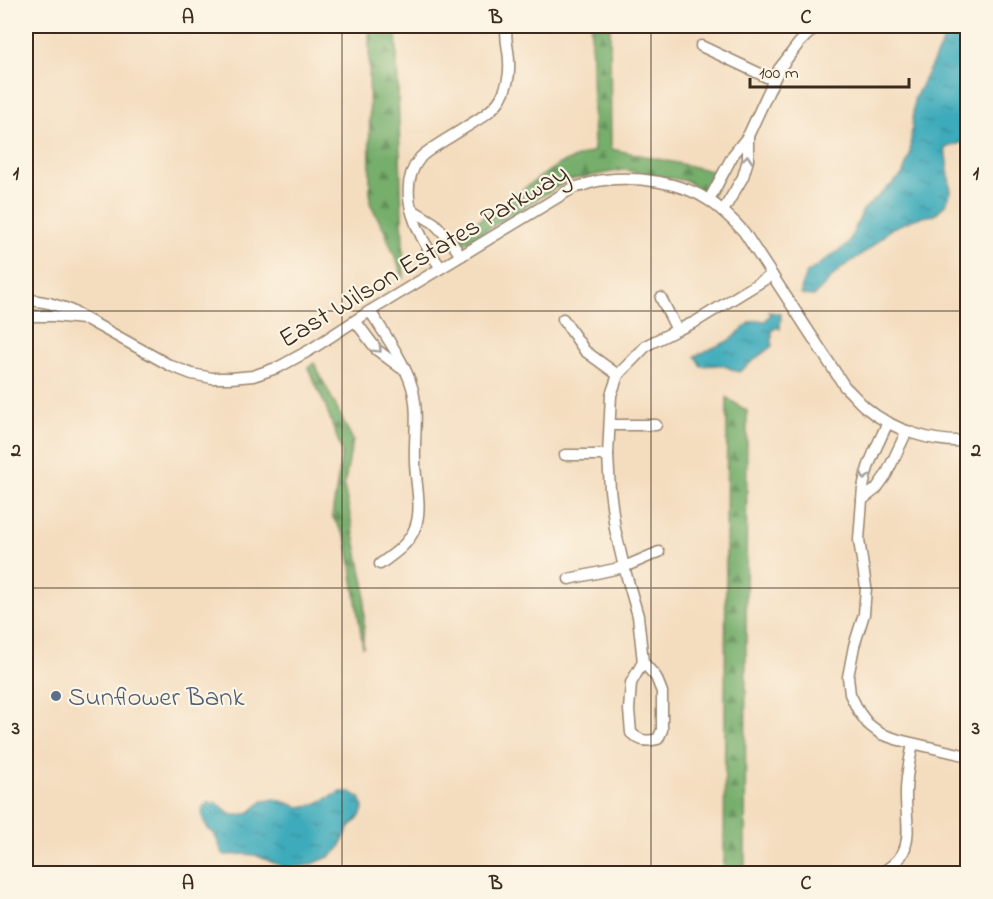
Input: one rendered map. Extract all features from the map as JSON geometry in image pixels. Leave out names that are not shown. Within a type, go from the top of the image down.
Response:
[{"type":"street","points":[[709,200],[733,154],[748,136],[779,69],[816,26]]},
{"type":"street","points":[[441,268],[433,258],[416,225],[409,192],[411,174],[421,156],[490,112],[501,98],[508,82],[509,62],[503,28]]},
{"type":"street","points":[[701,46],[773,80]]},
{"type":"street","points":[[723,212],[743,177],[748,160],[748,136]]},
{"type":"street","name":"East Wilson Estates Parkway","points":[[26,299],[68,309],[171,366],[192,374],[212,378],[253,376],[279,367],[310,350],[573,188],[601,180],[639,179],[687,189],[709,200],[744,232],[845,387],[865,407],[888,423],[907,431],[933,438],[968,441]]},
{"type":"street","points":[[411,209],[434,223],[461,256]]},
{"type":"street","points":[[643,662],[631,683],[629,710],[631,733],[640,740],[650,741],[658,739],[662,730],[662,692],[656,677],[643,662],[638,616],[615,529],[608,455],[611,395],[618,375],[647,345],[695,322],[772,275]]},
{"type":"street","points":[[661,298],[677,330]]},
{"type":"street","points":[[370,311],[406,372],[416,402],[415,462],[418,515],[414,530],[404,546],[380,564]]},
{"type":"street","name":"East Wilson Estates Parkway","points":[[26,316],[89,320]]},
{"type":"street","points":[[563,319],[585,351],[618,375]]},
{"type":"street","points":[[356,322],[377,350],[406,372]]},
{"type":"street","points":[[888,423],[868,464],[862,485],[859,540],[866,587],[864,614],[854,646],[848,677],[850,694],[868,724],[881,734],[913,744],[968,756]]},
{"type":"street","points":[[610,426],[656,425]]},
{"type":"street","points":[[862,500],[876,489],[886,475],[907,431]]},
{"type":"street","points":[[565,455],[608,455]]},
{"type":"street","points":[[569,579],[624,567],[659,552]]},
{"type":"street","points":[[879,873],[898,861],[905,849],[908,834],[906,789],[913,744]]},
{"type":"green space","points":[[369,26],[396,26],[404,279],[385,232],[370,203]]},
{"type":"green space","points":[[591,26],[610,26],[611,149],[723,173],[709,200],[688,181],[623,170],[569,180],[462,245],[450,240],[559,164],[594,151]]},
{"type":"green space","points":[[314,363],[353,440],[344,486],[365,588],[363,648],[347,540],[332,516],[342,452],[326,407],[308,368]]},
{"type":"green space","points":[[727,398],[747,411],[745,874],[724,873]]},
{"type":"water","points":[[967,33],[967,141],[945,148],[951,192],[945,205],[934,215],[917,218],[892,228],[868,250],[840,269],[814,296],[803,295],[802,286],[807,273],[848,244],[863,210],[902,175],[910,155],[914,100],[945,38]]},
{"type":"water","points":[[769,312],[781,315],[780,329],[778,327],[772,330],[772,346],[739,372],[722,365],[701,366],[695,356],[728,341],[751,322],[765,321],[771,314]]},
{"type":"water","points":[[341,792],[351,792],[361,799],[363,809],[348,830],[339,849],[331,856],[310,865],[286,868],[255,855],[225,855],[214,833],[209,830],[203,820],[202,809],[207,803],[217,803],[232,815],[240,815],[250,812],[263,801],[275,799],[300,807],[313,805]]},
{"type":"place","name":"Sunflower Bank","points":[[56,696]]}]
